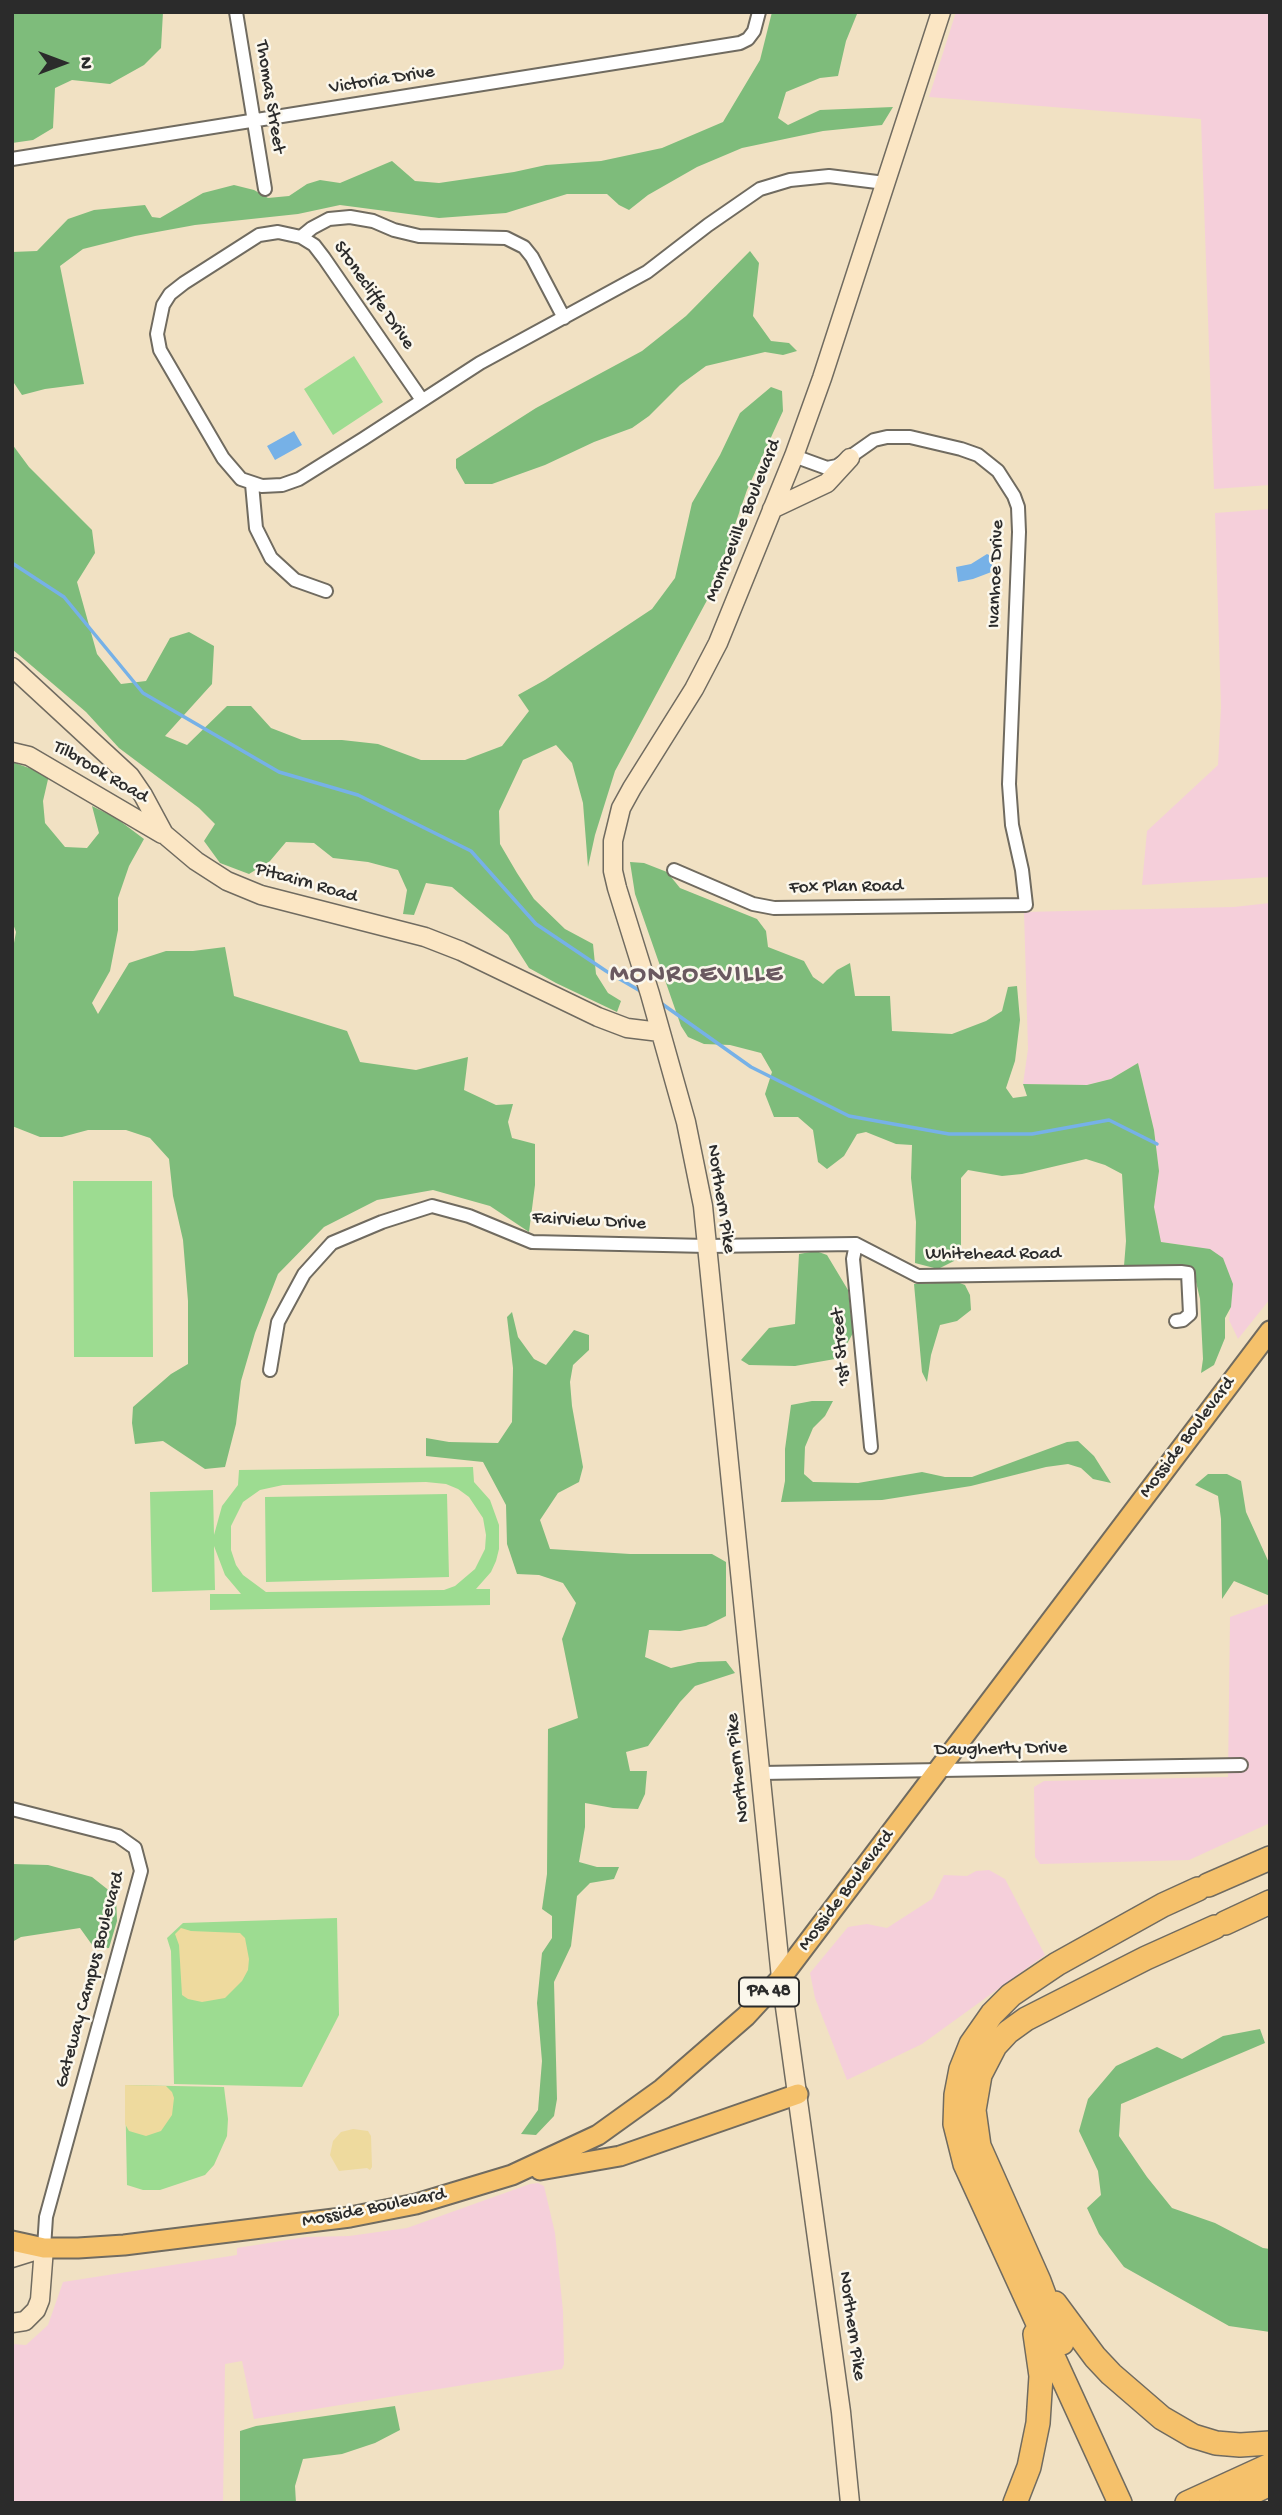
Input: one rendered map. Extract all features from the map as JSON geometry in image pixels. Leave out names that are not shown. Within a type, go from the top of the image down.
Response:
[{"type":"highway","points":[[1132,2503],[1070,2365],[960,2151],[955,2124],[958,2081],[965,2056],[977,2033],[992,2014],[1023,1987],[1057,1964],[1152,1911],[1270,1858]]},
{"type":"highway","points":[[1121,2503],[1061,2370],[979,2146],[975,2098],[984,2064],[1001,2039],[1026,2019],[1146,1958],[1270,1902]]},
{"type":"highway","points":[[1031,2286],[1095,2357],[1127,2389],[1162,2418],[1205,2440],[1228,2445],[1270,2443]]},
{"type":"highway","points":[[1016,2503],[1033,2454],[1041,2389],[1031,2286]]},
{"type":"highway","points":[[1187,2503],[1270,2465]]},
{"type":"highway","points":[[1231,2503],[1270,2484]]},
{"type":"main road","name":"Monroeville Boulevard","points":[[660,1032],[615,880],[612,841],[616,825],[632,788],[708,663],[794,456],[941,12]]},
{"type":"main road","points":[[772,509],[827,483],[850,458]]},
{"type":"main road","name":"Pitcairn Road","points":[[12,667],[130,776],[164,834],[196,861],[227,881],[261,895],[425,937],[461,951],[598,1017],[627,1028],[660,1032]]},
{"type":"main road","name":"Tilbrook Road","points":[[12,752],[29,756],[164,834]]},
{"type":"main road","name":"Northern Pike","points":[[660,1032],[686,1122],[703,1206],[781,1978],[840,2400],[850,2503]]},
{"type":"main road","name":"Mosside Boulevard","points":[[12,2241],[44,2248],[124,2245],[350,2217],[416,2204],[512,2175],[598,2135],[662,2089],[746,2017],[781,1978],[1270,1331]]},
{"type":"main road","points":[[512,2175],[620,2156],[798,2094]]},
{"type":"main road","points":[[12,2258],[44,2248],[40,2300],[25,2321],[12,2323]]},
{"type":"street","name":"Thomas Street","points":[[236,12],[265,189]]},
{"type":"street","name":"Victoria Drive","points":[[12,159],[740,43],[754,32],[759,12]]},
{"type":"street","points":[[564,318],[532,257],[524,247],[506,238],[418,236],[394,230],[373,220],[350,216],[329,219],[302,237],[278,232],[258,235],[170,294],[158,320],[157,334],[160,350],[223,458],[242,479],[252,484],[282,485],[299,479],[480,363],[564,318],[647,272],[710,223],[760,189],[790,180],[829,176],[885,183]]},
{"type":"street","name":"Stonecliffe Drive","points":[[302,237],[314,244],[422,400]]},
{"type":"street","name":"Ivanhoe Drive","points":[[794,456],[827,468],[837,466],[869,443],[887,437],[910,438],[961,449],[989,463],[1006,481],[1014,496],[1018,507],[1018,532],[1009,785],[1012,825],[1026,905]]},
{"type":"street","points":[[252,484],[256,528],[271,558],[295,580],[326,591]]},
{"type":"street","name":"Fox Plan Road","points":[[674,870],[753,904],[774,908],[1026,905]]},
{"type":"street","name":"Fairview Drive","points":[[270,1370],[278,1322],[304,1274],[332,1242],[432,1206],[470,1216],[532,1242],[707,1246]]},
{"type":"street","name":"Whitehead Road","points":[[707,1246],[856,1244],[918,1276],[1188,1273],[1190,1314],[1183,1320],[1176,1321]]},
{"type":"street","name":"1st Street","points":[[856,1244],[853,1259],[871,1447]]},
{"type":"street","name":"Daugherty Drive","points":[[761,1773],[1241,1765]]},
{"type":"street","name":"Gateway Campus Boulevard","points":[[12,1809],[118,1836],[135,1847],[141,1871],[46,2217],[44,2248]]},
{"type":"shaded area","points":[[956,12],[1270,12],[1270,485],[1214,489],[1201,119],[929,97]]},
{"type":"shaded area","points":[[1270,509],[1270,877],[1142,885],[1147,831],[1218,765],[1221,707],[1215,513]]},
{"type":"shaded area","points":[[1270,903],[1270,1299],[1238,1339],[1229,1320],[1233,1284],[1196,1247],[1161,1242],[1154,1207],[1159,1171],[1154,1130],[1138,1063],[1111,1079],[1087,1085],[1023,1084],[1028,1049],[1024,912],[1234,907]]},
{"type":"shaded area","points":[[1270,1603],[1270,1823],[1189,1860],[1040,1864],[1035,1857],[1034,1787],[1044,1781],[1228,1777],[1230,1617]]},
{"type":"shaded area","points":[[989,1870],[1005,1879],[1045,1955],[922,2044],[847,2080],[815,1998],[810,1973],[848,1927],[867,1924],[887,1928],[932,1899],[944,1875],[967,1876],[976,1871]]},
{"type":"shaded area","points":[[538,2183],[544,2186],[555,2233],[563,2311],[562,2369],[254,2419],[242,2361],[225,2364],[223,2503],[12,2503],[12,2344],[26,2345],[48,2325],[63,2282],[237,2255],[237,2248],[306,2237],[349,2236],[407,2228]]},
{"type":"green space","points":[[12,12],[163,12],[161,48],[144,65],[110,84],[72,80],[55,88],[53,128],[33,140],[12,143]]},
{"type":"green space","points":[[772,12],[857,14],[846,41],[838,76],[820,78],[786,92],[778,118],[788,125],[820,110],[893,107],[882,125],[823,131],[742,148],[697,167],[648,195],[629,210],[607,194],[567,194],[506,213],[439,218],[340,205],[298,214],[195,225],[83,249],[60,266],[84,384],[22,395],[12,380],[12,252],[37,251],[68,219],[94,210],[145,205],[152,217],[160,218],[203,193],[234,185],[254,190],[268,198],[289,196],[307,184],[320,180],[340,183],[392,161],[415,181],[439,183],[546,165],[601,161],[662,148],[723,122],[760,60]]},
{"type":"green space","points":[[750,251],[759,263],[753,316],[771,341],[789,343],[797,351],[783,355],[765,352],[706,366],[680,385],[649,416],[632,428],[492,484],[465,484],[456,468],[456,459],[536,408],[642,351],[686,316]]},
{"type":"green space","points":[[354,356],[383,402],[333,435],[304,389]]},
{"type":"green space","points":[[771,387],[782,391],[783,411],[747,490],[712,591],[615,771],[588,867],[583,803],[572,763],[556,745],[523,760],[499,811],[500,844],[517,873],[534,899],[565,929],[593,944],[596,974],[608,993],[621,1001],[617,1012],[529,968],[508,935],[452,887],[426,883],[414,915],[403,914],[407,890],[398,870],[368,862],[333,858],[314,843],[286,842],[270,861],[249,874],[220,863],[204,841],[215,824],[199,808],[119,748],[86,712],[12,649],[12,444],[29,467],[92,530],[95,553],[77,582],[97,654],[121,684],[146,681],[170,638],[189,632],[214,646],[212,684],[165,736],[187,745],[227,706],[251,706],[271,728],[302,740],[342,740],[378,744],[421,760],[465,760],[502,746],[529,711],[518,695],[652,609],[675,578],[692,503],[720,455],[740,413]]},
{"type":"green space","points":[[12,762],[49,775],[43,801],[45,823],[65,847],[87,848],[99,833],[92,806],[116,818],[144,839],[129,866],[118,898],[118,930],[110,971],[92,1003],[98,1014],[129,963],[166,951],[225,947],[234,996],[347,1031],[360,1062],[416,1070],[468,1057],[464,1090],[496,1105],[513,1104],[508,1122],[512,1138],[535,1144],[535,1185],[529,1232],[490,1206],[433,1190],[377,1200],[324,1227],[278,1274],[255,1333],[241,1381],[236,1424],[225,1467],[205,1469],[163,1441],[135,1444],[133,1407],[171,1374],[188,1364],[188,1301],[183,1240],[173,1196],[169,1159],[150,1138],[126,1130],[88,1130],[62,1137],[40,1137],[12,1126],[12,954],[16,932],[12,921]]},
{"type":"green space","points":[[630,862],[644,863],[667,872],[680,888],[757,919],[766,931],[768,947],[804,961],[813,977],[823,984],[837,970],[850,963],[855,996],[890,996],[892,1031],[952,1034],[986,1021],[1002,1011],[1008,987],[1017,986],[1020,1020],[1015,1061],[1006,1088],[1013,1098],[1027,1096],[1023,1084],[1087,1085],[1111,1079],[1138,1063],[1154,1130],[1159,1171],[1154,1207],[1161,1242],[1210,1249],[1223,1258],[1233,1284],[1231,1307],[1225,1318],[1225,1338],[1214,1365],[1201,1373],[1203,1359],[1200,1299],[1193,1269],[1124,1266],[1126,1241],[1122,1174],[1105,1165],[1086,1159],[1002,1176],[968,1170],[961,1178],[961,1246],[954,1261],[938,1269],[915,1263],[912,1145],[896,1144],[866,1132],[857,1134],[844,1156],[827,1169],[818,1162],[813,1130],[798,1117],[774,1117],[765,1094],[772,1072],[761,1053],[730,1045],[704,1044],[688,1037],[681,1026],[635,894]]},
{"type":"green space","points":[[73,1181],[152,1181],[153,1357],[74,1357]]},
{"type":"green space","points":[[816,1251],[827,1255],[848,1290],[853,1333],[843,1351],[835,1359],[795,1366],[749,1365],[741,1360],[769,1328],[795,1324],[799,1254]]},
{"type":"green space","points":[[957,1282],[965,1285],[970,1295],[971,1310],[957,1321],[940,1325],[931,1355],[927,1382],[922,1372],[914,1284]]},
{"type":"green space","points":[[512,1312],[518,1337],[534,1359],[546,1365],[574,1330],[589,1335],[589,1350],[573,1365],[570,1382],[583,1467],[579,1482],[558,1493],[540,1520],[550,1549],[630,1554],[712,1554],[726,1562],[726,1616],[706,1626],[680,1631],[649,1630],[645,1657],[671,1668],[698,1662],[726,1661],[735,1673],[695,1686],[648,1746],[626,1752],[630,1771],[647,1771],[645,1794],[638,1809],[585,1803],[585,1827],[579,1862],[597,1867],[619,1867],[614,1879],[590,1883],[577,1896],[571,1946],[554,1982],[557,2099],[554,2116],[536,2135],[521,2134],[538,2110],[542,2061],[537,2003],[542,1953],[552,1938],[552,1916],[542,1909],[547,1874],[548,1729],[578,1718],[562,1639],[576,1603],[563,1583],[539,1575],[517,1574],[507,1544],[506,1505],[483,1462],[426,1456],[426,1438],[449,1442],[498,1443],[512,1422],[513,1368],[507,1317]]},
{"type":"green space","points":[[833,1401],[825,1416],[813,1428],[805,1447],[804,1474],[813,1482],[858,1483],[922,1472],[945,1477],[972,1477],[1067,1442],[1078,1441],[1094,1456],[1111,1483],[1093,1479],[1081,1468],[1068,1464],[971,1486],[882,1500],[781,1502],[791,1405]]},
{"type":"green space","points":[[473,1467],[474,1482],[490,1500],[499,1525],[496,1561],[491,1572],[476,1589],[490,1589],[490,1605],[210,1610],[210,1594],[241,1594],[225,1575],[214,1546],[215,1590],[152,1592],[150,1492],[213,1490],[214,1535],[222,1506],[238,1485],[239,1470]],"holes":[[[426,1482],[446,1484],[469,1497],[483,1518],[486,1535],[485,1549],[475,1569],[455,1586],[444,1590],[266,1592],[243,1575],[236,1565],[231,1550],[231,1526],[243,1502],[260,1490],[283,1485]]]},
{"type":"green space","points":[[1208,1474],[1227,1474],[1241,1481],[1246,1512],[1270,1565],[1270,1596],[1234,1581],[1222,1599],[1221,1519],[1218,1496],[1195,1485]]},
{"type":"green space","points":[[447,1494],[449,1577],[266,1582],[265,1497]]},
{"type":"green space","points":[[12,1864],[48,1865],[92,1877],[116,1896],[117,1921],[109,1948],[95,1949],[80,1928],[21,1937],[12,1942]]},
{"type":"green space","points":[[337,1918],[339,2015],[302,2087],[174,2084],[171,1951],[167,1938],[183,1923]]},
{"type":"green space","points":[[1260,2029],[1265,2043],[1121,2104],[1119,2136],[1172,2208],[1215,2223],[1270,2249],[1270,2332],[1229,2326],[1124,2267],[1099,2234],[1087,2208],[1101,2195],[1098,2171],[1079,2131],[1088,2099],[1116,2066],[1157,2047],[1182,2059],[1223,2036]]},
{"type":"green space","points":[[125,2085],[224,2087],[227,2136],[214,2165],[205,2175],[160,2190],[143,2190],[127,2185]]},
{"type":"green space","points":[[395,2406],[400,2430],[375,2443],[342,2454],[303,2459],[295,2486],[296,2503],[240,2503],[240,2431],[256,2426]]},
{"type":"sand","points":[[181,1928],[191,1931],[240,1933],[245,1938],[248,1970],[242,1981],[225,1998],[202,2002],[182,1995],[179,1945],[175,1934]]},
{"type":"sand","points":[[125,2085],[166,2086],[172,2092],[172,2115],[161,2131],[146,2136],[129,2131],[125,2124]]},
{"type":"sand","points":[[353,2129],[368,2131],[371,2136],[370,2170],[339,2171],[330,2155],[333,2141],[341,2132]]},
{"type":"water","points":[[294,431],[302,445],[275,460],[267,446]]},
{"type":"water","points":[[987,554],[994,571],[958,582],[956,567],[971,564]]},
{"type":"waterway","points":[[12,563],[64,597],[143,693],[279,772],[358,795],[471,851],[536,924],[642,992]]},
{"type":"waterway","points":[[658,1001],[751,1067],[849,1116],[949,1134],[1032,1134],[1109,1120],[1157,1144]]},
{"type":"district","name":"MONROEVILLE","points":[[697,976]]}]
